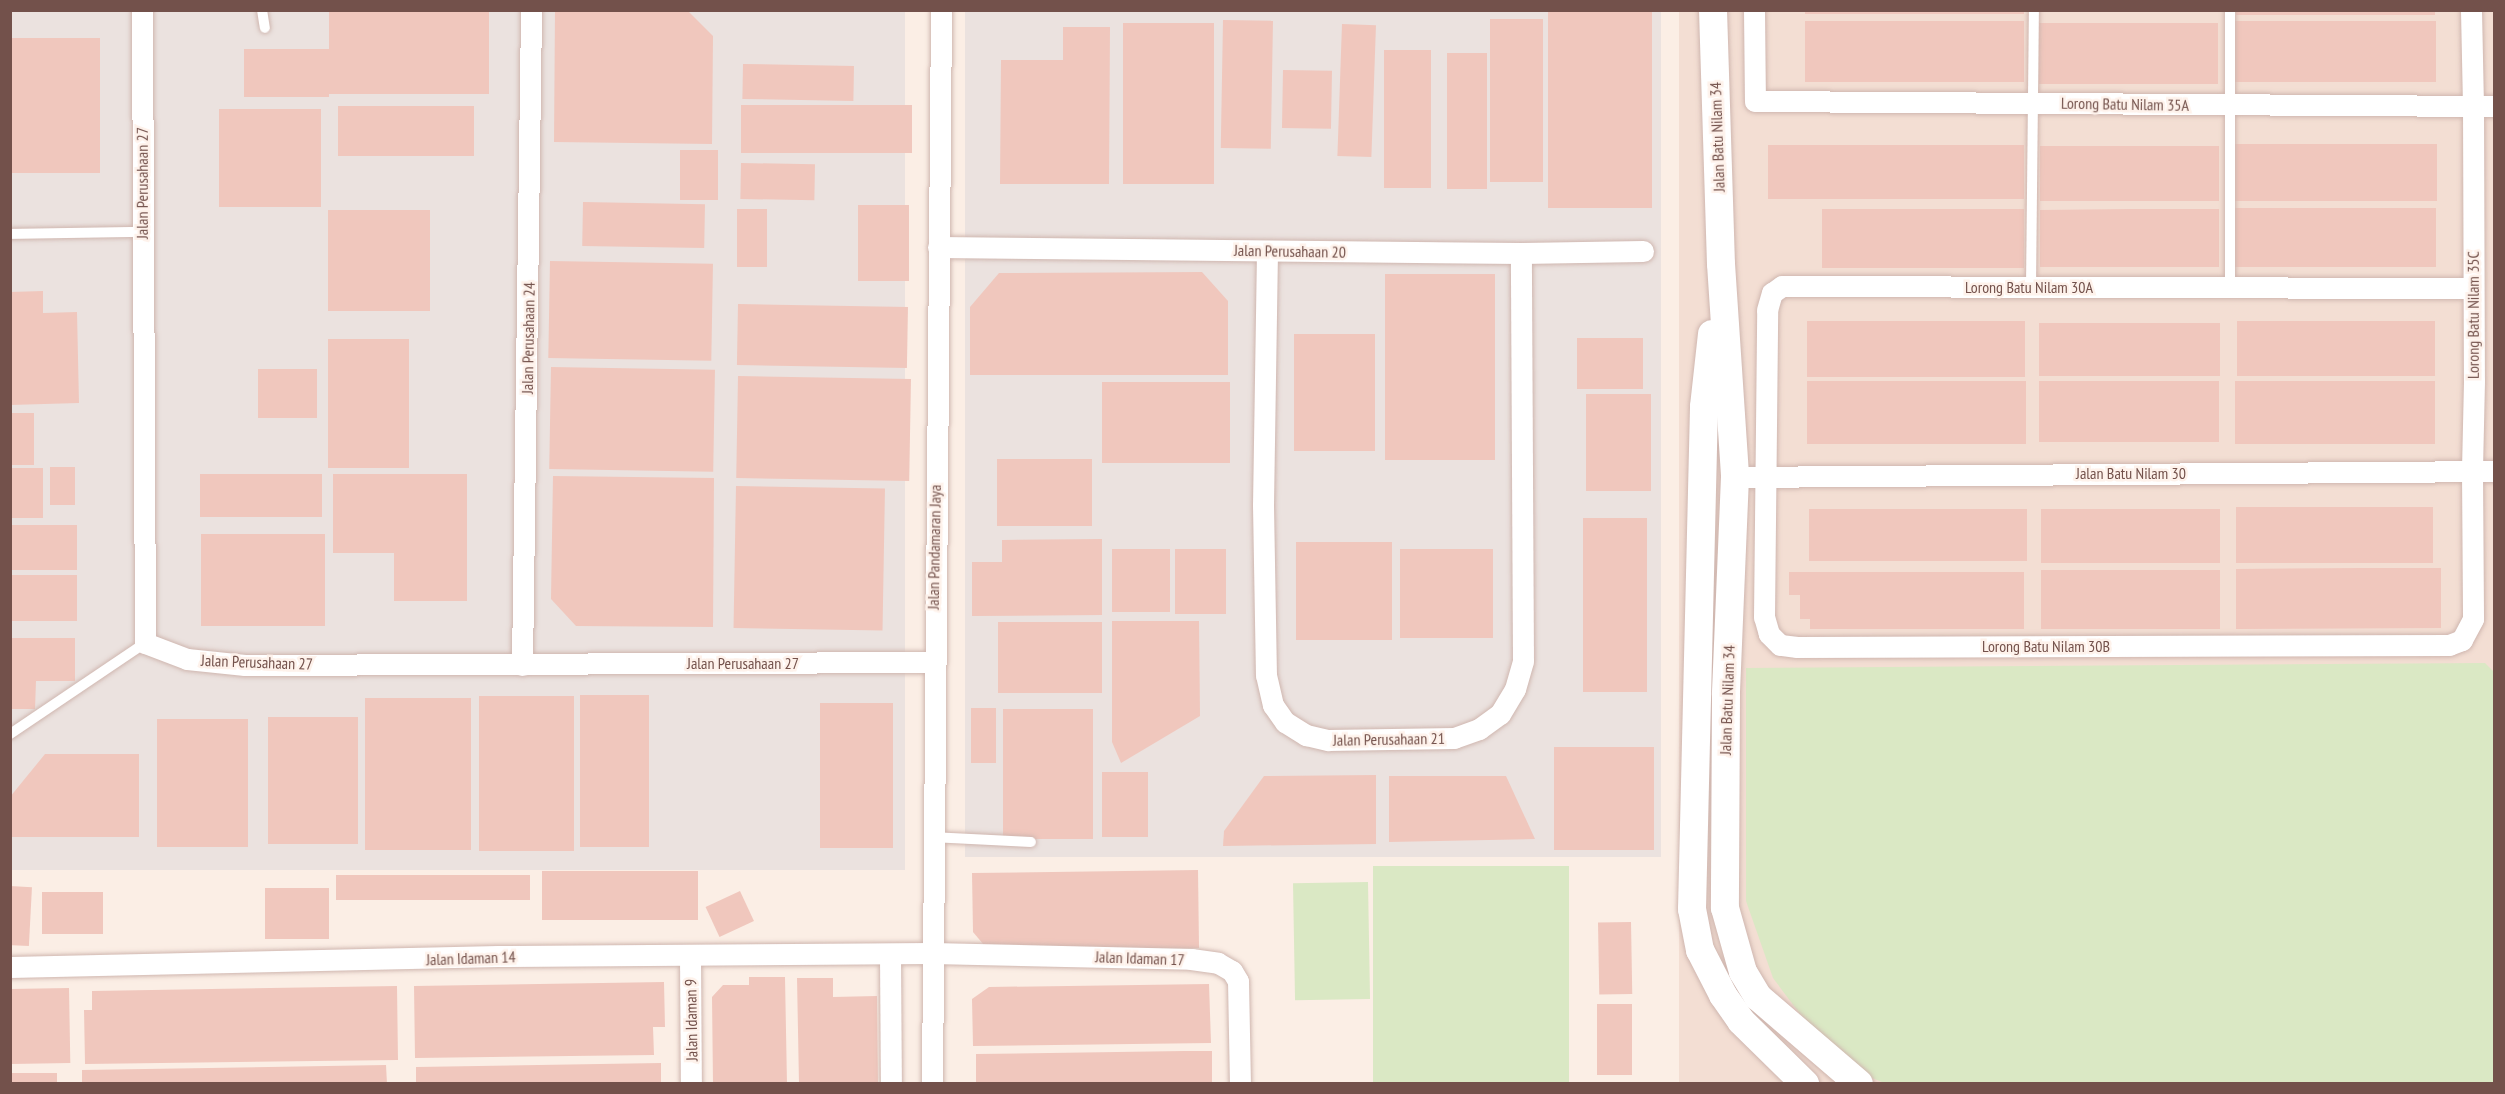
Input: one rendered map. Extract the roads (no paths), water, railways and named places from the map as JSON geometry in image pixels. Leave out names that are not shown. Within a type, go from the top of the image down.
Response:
[{"type":"street","name":"Jalan Perusahaan 27","points":[[141,10],[145,644],[187,659],[245,665],[933,662]]},
{"type":"street","name":"Jalan Perusahaan 24","points":[[522,665],[531,10]]},
{"type":"street","name":"Jalan Pandamaran Jaya","points":[[932,1083],[931,837],[941,10]]},
{"type":"street","name":"Jalan Batu Nilam 34","points":[[1713,10],[1721,264],[1735,477],[1726,706],[1725,908],[1743,972],[1758,997],[1792,1030],[1859,1083]]},
{"type":"street","name":"Lorong Batu Nilam 35A","points":[[1754,10],[1755,101],[2473,108],[2494,106]]},
{"type":"street","name":"Lorong Batu Nilam 35C","points":[[2471,10],[2473,619]]},
{"type":"street","name":"Jalan Perusahaan 20","points":[[938,247],[1521,253],[1643,251]]},
{"type":"street","name":"Jalan Perusahaan 21","points":[[1267,251],[1263,506],[1266,675],[1273,705],[1285,722],[1306,735],[1328,740],[1454,738],[1479,729],[1500,714],[1515,688],[1523,661],[1521,253]]},
{"type":"street","name":"Jalan Batu Nilam 34","points":[[1721,264],[1704,406],[1702,584],[1692,909],[1700,950],[1714,980],[1742,1021],[1807,1083]]},
{"type":"street","name":"Lorong Batu Nilam 30A","points":[[1767,476],[1767,310],[1772,293],[1782,286],[2473,288]]},
{"type":"street","points":[[1702,584],[1709,555],[1711,491],[1715,481],[1735,477],[1715,450],[1704,406]]},
{"type":"street","name":"Jalan Batu Nilam 30","points":[[1735,477],[2494,471]]},
{"type":"street","name":"Lorong Batu Nilam 30B","points":[[1767,476],[1764,617],[1769,634],[1780,645],[2449,645],[2462,640],[2473,619]]},
{"type":"street","name":"Jalan Idaman 14","points":[[10,967],[498,956],[932,953]]},
{"type":"street","name":"Jalan Idaman 17","points":[[932,953],[1218,963],[1232,971],[1238,981],[1240,1083]]},
{"type":"street","points":[[890,955],[891,1083]]},
{"type":"street","name":"Jalan Idaman 9","points":[[690,956],[691,1083]]},
{"type":"street","points":[[1792,1030],[1807,1083]]},
{"type":"lane","points":[[262,10],[265,28]]},
{"type":"lane","points":[[2031,287],[2031,103],[2034,10]]},
{"type":"lane","points":[[2230,10],[2228,105],[2230,287]]},
{"type":"lane","points":[[10,234],[141,232]]},
{"type":"lane","points":[[10,734],[145,644]]},
{"type":"lane","points":[[931,837],[1031,842]]}]
